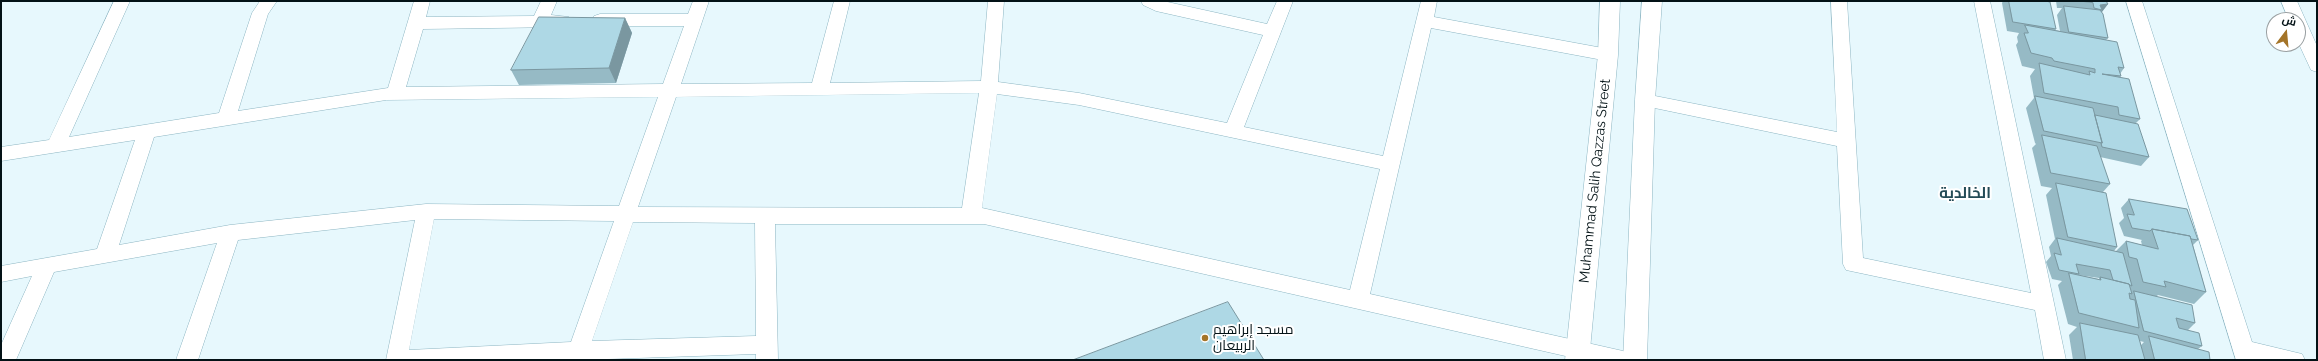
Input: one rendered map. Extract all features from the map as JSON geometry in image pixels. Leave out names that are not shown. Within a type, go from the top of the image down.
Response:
[{"type":"street","points":[[56,146],[122,1]]},
{"type":"street","points":[[226,119],[260,13],[269,1]]},
{"type":"street","points":[[395,94],[422,1]]},
{"type":"street","points":[[540,21],[549,1]]},
{"type":"street","points":[[588,354],[626,214],[701,1]]},
{"type":"street","points":[[820,88],[842,1]]},
{"type":"street","points":[[971,216],[989,87],[996,1]]},
{"type":"street","points":[[1149,1],[1156,5],[1273,31]]},
{"type":"street","points":[[1232,131],[1285,1]]},
{"type":"street","points":[[1358,300],[1429,1]]},
{"type":"street","name":"Muhammad Salih Qazzas Street","points":[[1577,355],[1608,55],[1610,1]]},
{"type":"street","points":[[1636,360],[1645,100],[1652,1]]},
{"type":"street","points":[[1839,1],[1853,264],[2044,304]]},
{"type":"street","points":[[1982,1],[2055,360]]},
{"type":"street","points":[[2134,1],[2245,354],[2294,360]]},
{"type":"street","points":[[2289,1],[2294,12]]},
{"type":"street","points":[[415,23],[582,20],[695,20]]},
{"type":"street","points":[[1425,21],[1608,55]]},
{"type":"street","points":[[2306,40],[2317,66]]},
{"type":"street","points":[[1,154],[395,94],[670,89],[989,87],[1079,99],[1390,164]]},
{"type":"street","points":[[1645,100],[1847,141]]},
{"type":"street","points":[[105,256],[148,131]]},
{"type":"street","points":[[1,274],[230,233],[426,211],[765,216],[984,216],[1358,300],[1577,355],[1623,360]]},
{"type":"street","points":[[396,360],[426,211]]},
{"type":"street","points":[[400,360],[588,354],[767,352],[765,216]]},
{"type":"street","points":[[187,360],[230,233]]},
{"type":"street","points":[[6,360],[47,266]]},
{"type":"building","points":[[2009,1],[2050,2],[2056,29],[2013,22]]},
{"type":"building","points":[[2080,1],[2106,1],[2108,4],[2100,5],[2102,10],[2094,8],[2093,3]]},
{"type":"building","points":[[2064,6],[2100,10],[2103,14],[2108,38],[2069,32]]},
{"type":"building","points":[[539,17],[625,18],[609,68],[511,70]]},
{"type":"building","points":[[2025,25],[2117,42],[2124,68],[2118,67],[2121,76],[2102,74],[2129,79],[2140,119],[2119,115],[2118,107],[2044,93],[2039,63],[2090,75],[2089,71],[2095,73],[2095,69],[2054,61],[2052,58],[2031,53],[2024,33],[2028,33]]},
{"type":"building","points":[[2035,96],[2093,108],[2102,143],[2044,131]]},
{"type":"building","points":[[2095,115],[2138,124],[2149,157],[2102,147]]},
{"type":"building","points":[[2042,135],[2097,146],[2110,184],[2051,173]]},
{"type":"building","points":[[2056,183],[2106,193],[2117,247],[2068,237]]},
{"type":"building","points":[[2129,199],[2187,209],[2198,240],[2191,239],[2190,236],[2152,229],[2150,231],[2132,228],[2127,214],[2134,215]]},
{"type":"building","points":[[2152,229],[2190,236],[2206,292],[2164,281],[2166,287],[2143,282],[2137,259],[2129,257],[2126,241],[2158,249]]},
{"type":"building","points":[[2057,238],[2123,253],[2132,286],[2113,280],[2110,270],[2076,264],[2079,274],[2059,270],[2054,253],[2061,255]]},
{"type":"building","points":[[2069,273],[2101,280],[2100,277],[2129,284],[2132,294],[2129,293],[2130,299],[2135,300],[2139,328],[2079,313]]},
{"type":"building","points":[[2134,291],[2192,305],[2195,323],[2176,318],[2179,328],[2199,333],[2202,346],[2144,331]]},
{"type":"building","points":[[1228,302],[1264,360],[1073,360]]},
{"type":"building","points":[[2080,323],[2138,335],[2145,360],[2086,360]]},
{"type":"building","points":[[2149,336],[2209,352],[2210,360],[2155,360]]},
{"type":"place","name":"مسجد إبراهيم الربيعان","points":[[1205,338]]},
{"type":"district","name":"الخالدية","points":[[1965,193]]}]
